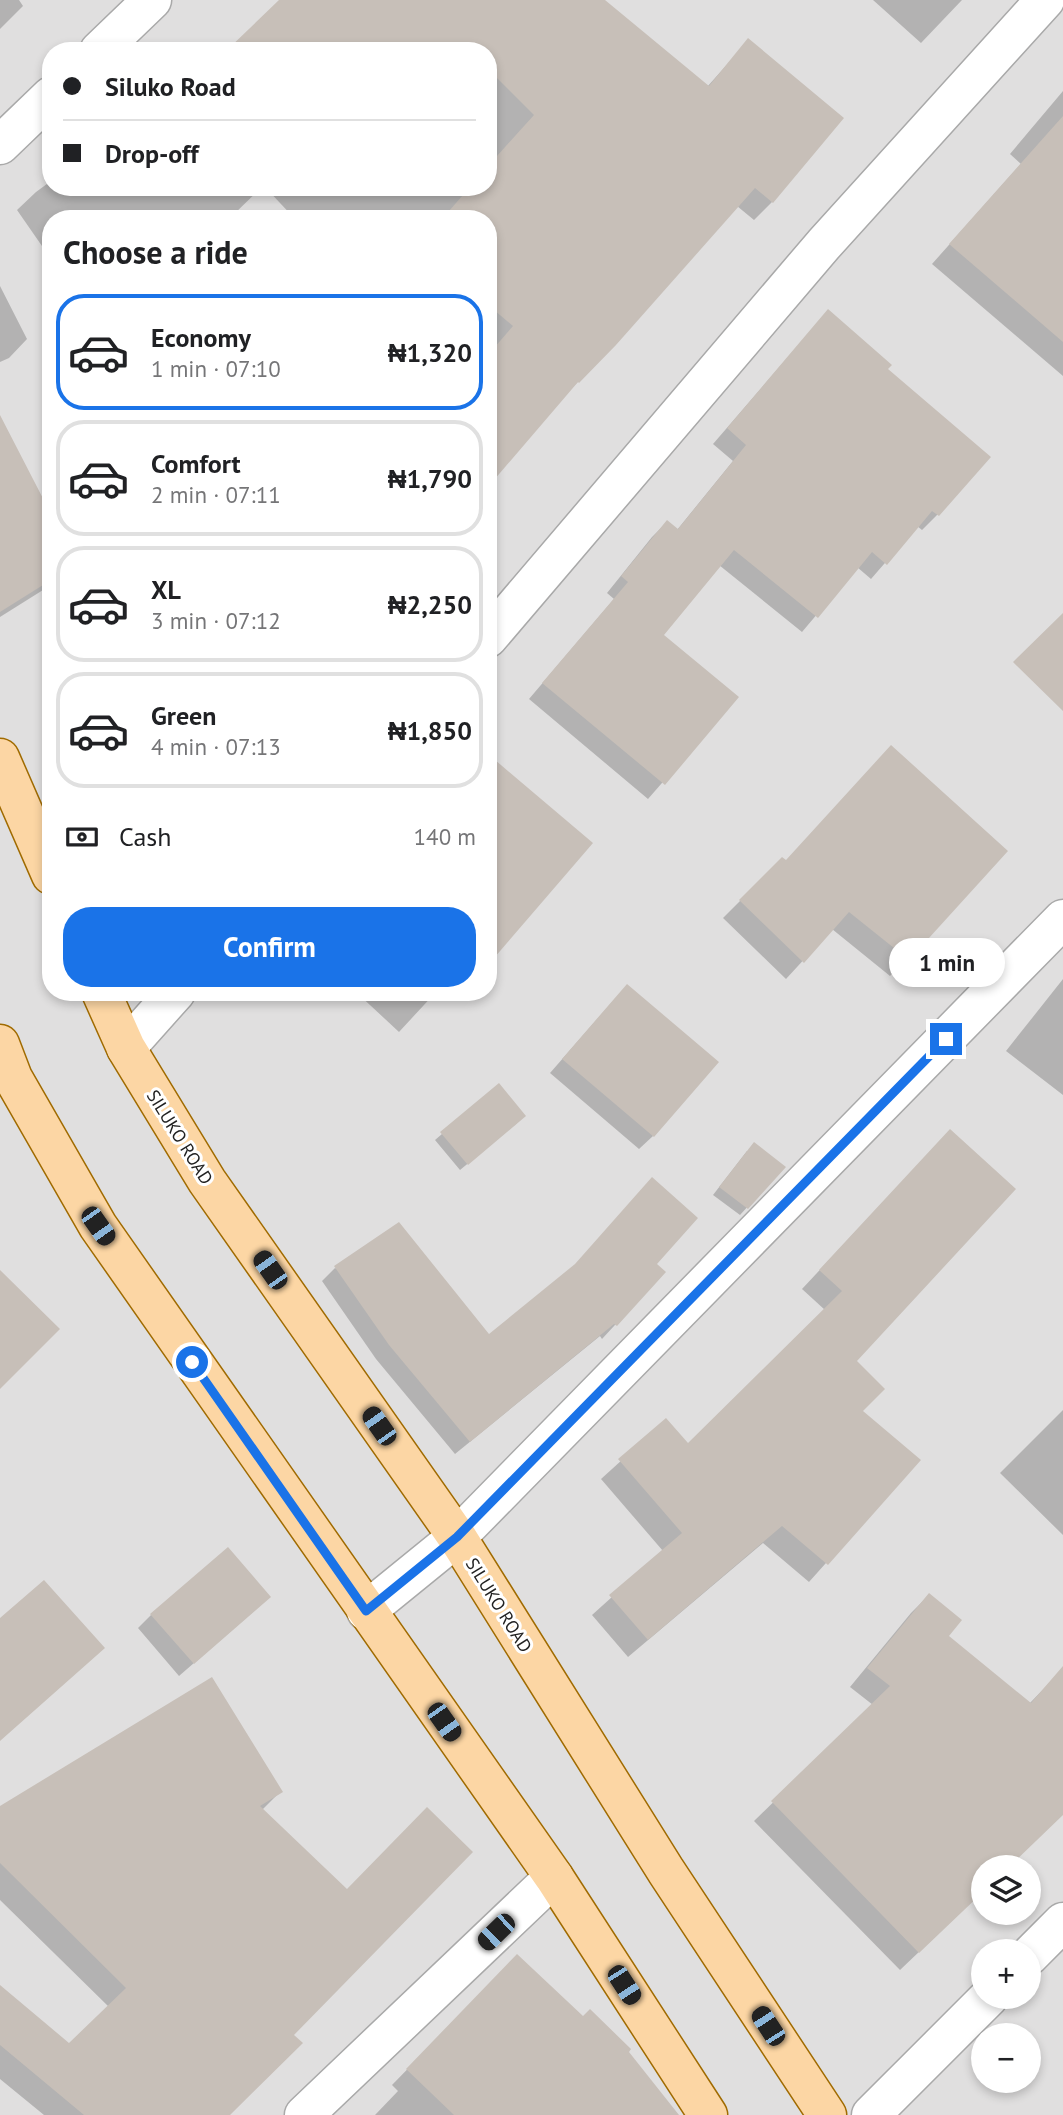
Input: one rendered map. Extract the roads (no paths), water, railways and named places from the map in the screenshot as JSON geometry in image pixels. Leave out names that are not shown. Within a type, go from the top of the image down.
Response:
[{"type":"main road","points":[[0,758],[42,854]]},
{"type":"main road","name":"SILUKO ROAD","points":[[105,1001],[125,1048],[207,1181],[457,1537],[666,1871],[827,2115]]},
{"type":"main road","points":[[4,1070],[98,1226],[554,1877],[708,2115]]},
{"type":"street","points":[[108,42],[152,0]]},
{"type":"street","points":[[497,627],[824,244],[1045,0]]},
{"type":"street","points":[[0,145],[42,105]]},
{"type":"street","points":[[366,1611],[457,1537],[1063,919]]},
{"type":"street","points":[[125,1048],[168,1001]]},
{"type":"street","points":[[304,2115],[554,1877]]},
{"type":"street","points":[[1041,1944],[1063,1922]]},
{"type":"street","points":[[871,2115],[977,2009]]}]
